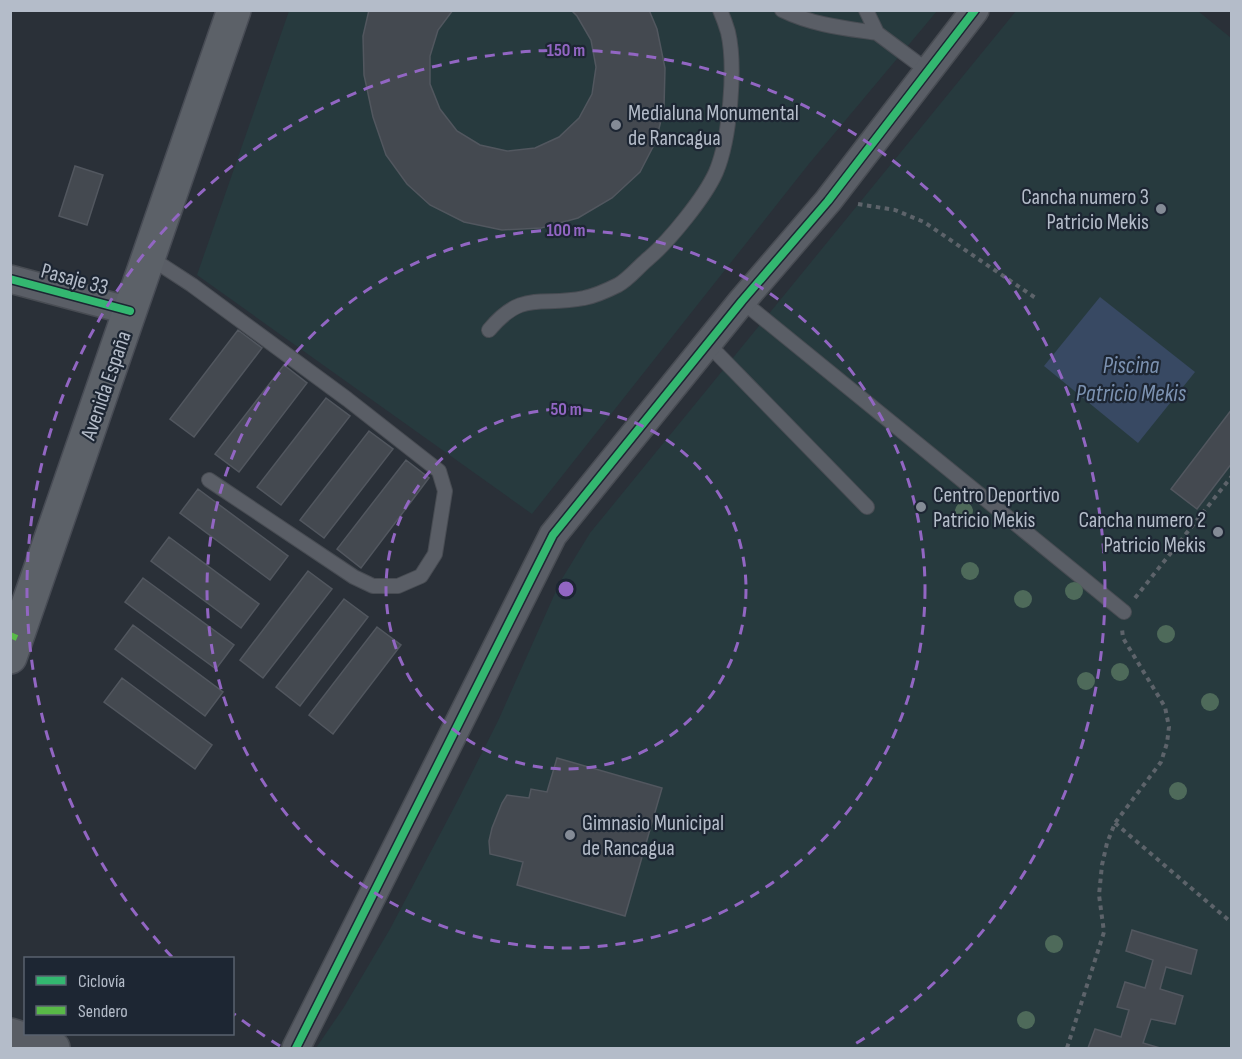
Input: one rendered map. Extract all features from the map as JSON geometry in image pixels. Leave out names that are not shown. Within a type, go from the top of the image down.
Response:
[{"type":"main road","name":"Avenida España","points":[[13,643],[234,10]]},
{"type":"street","points":[[296,1048],[553,535],[742,301],[828,201],[975,10]]},
{"type":"street","name":"Pasaje 33","points":[[10,279],[130,311]]},
{"type":"street","points":[[10,1035],[52,1048]]},
{"type":"lane","points":[[489,330],[502,315],[517,305],[546,300],[585,298],[620,284],[665,244],[695,203],[716,173],[726,141],[732,61],[728,32],[720,10]]},
{"type":"lane","points":[[782,10],[805,21],[821,25],[877,33]]},
{"type":"lane","points":[[866,10],[877,33],[928,71]]},
{"type":"lane","points":[[149,257],[192,285],[329,385],[439,471],[445,491],[435,554],[421,576],[398,586],[373,586],[354,577],[209,480]]},
{"type":"lane","points":[[742,301],[1125,612]]},
{"type":"lane","points":[[708,344],[867,507]]},
{"type":"path","points":[[828,201],[895,210],[924,222],[1038,299]]},
{"type":"path","points":[[1067,1048],[1104,932],[1100,885],[1107,843],[1115,823],[1161,762],[1169,727],[1165,707],[1123,638],[1122,624],[1125,612],[1232,476]]},
{"type":"path","points":[[1115,823],[1232,923]]},
{"type":"green space","points":[[289,11],[937,11],[808,165],[532,514],[197,275]]},
{"type":"green space","name":"Centro Deportivo Patricio Mekis","points":[[1016,11],[1198,11],[1231,38],[1231,1048],[316,1048],[344,1007],[390,929],[498,721],[560,582],[590,533]]},
{"type":"water","name":"Piscina Patricio Mekis","points":[[1100,297],[1195,372],[1138,443],[1044,366]]},
{"type":"building","name":"Medialuna Monumental de Rancagua","points":[[369,10],[453,10],[438,30],[430,56],[430,84],[440,109],[457,131],[480,145],[507,151],[535,148],[559,137],[579,118],[592,94],[596,67],[591,40],[571,10],[649,10],[657,29],[665,68],[664,108],[656,141],[640,172],[612,198],[578,218],[541,228],[502,230],[464,222],[430,205],[407,184],[386,155],[373,117],[364,75],[363,36]]},
{"type":"building","points":[[75,166],[103,175],[87,225],[59,216]]},
{"type":"building","points":[[238,330],[262,348],[194,437],[170,419]]},
{"type":"building","points":[[284,365],[307,383],[239,472],[215,454]]},
{"type":"building","points":[[326,398],[350,416],[281,505],[257,487]]},
{"type":"building","points":[[1232,409],[1232,463],[1197,509],[1171,489]]},
{"type":"building","points":[[369,431],[393,449],[324,538],[300,520]]},
{"type":"building","points":[[406,460],[429,478],[361,568],[337,549]]},
{"type":"building","points":[[198,489],[288,556],[270,580],[180,513]]},
{"type":"building","points":[[169,537],[259,604],[241,628],[151,561]]},
{"type":"building","points":[[308,571],[332,589],[263,678],[240,660]]},
{"type":"building","points":[[143,578],[234,645],[216,669],[125,602]]},
{"type":"building","points":[[344,599],[368,617],[300,706],[276,687]]},
{"type":"building","points":[[133,625],[223,692],[205,716],[115,649]]},
{"type":"building","points":[[377,627],[401,645],[333,734],[309,715]]},
{"type":"building","points":[[122,678],[212,745],[195,769],[104,702]]},
{"type":"building","name":"Gimnasio Municipal de Rancagua","points":[[557,758],[662,788],[625,916],[517,885],[523,862],[490,854],[489,841],[492,828],[507,795],[529,798],[531,789],[547,792]]},
{"type":"building","points":[[1132,930],[1197,950],[1191,974],[1166,967],[1160,989],[1183,996],[1175,1024],[1151,1019],[1143,1043],[1160,1048],[1088,1048],[1095,1029],[1121,1037],[1129,1010],[1117,1007],[1125,982],[1145,988],[1153,960],[1126,951]]},
{"type":"marked path","points":[[10,635],[17,638]]},
{"type":"cycle path","points":[[296,1048],[553,535],[742,301],[828,201],[975,10]]},
{"type":"cycle path","points":[[10,279],[130,311]]},
{"type":"place","name":"Medialuna Monumental de Rancagua","points":[[616,125]]},
{"type":"place","name":"Cancha numero 3 Patricio Mekis","points":[[1161,209]]},
{"type":"place","name":"Centro Deportivo Patricio Mekis","points":[[921,507]]},
{"type":"place","name":"Cancha numero 2 Patricio Mekis","points":[[1218,532]]},
{"type":"place","name":"Gimnasio Municipal de Rancagua","points":[[570,835]]}]
